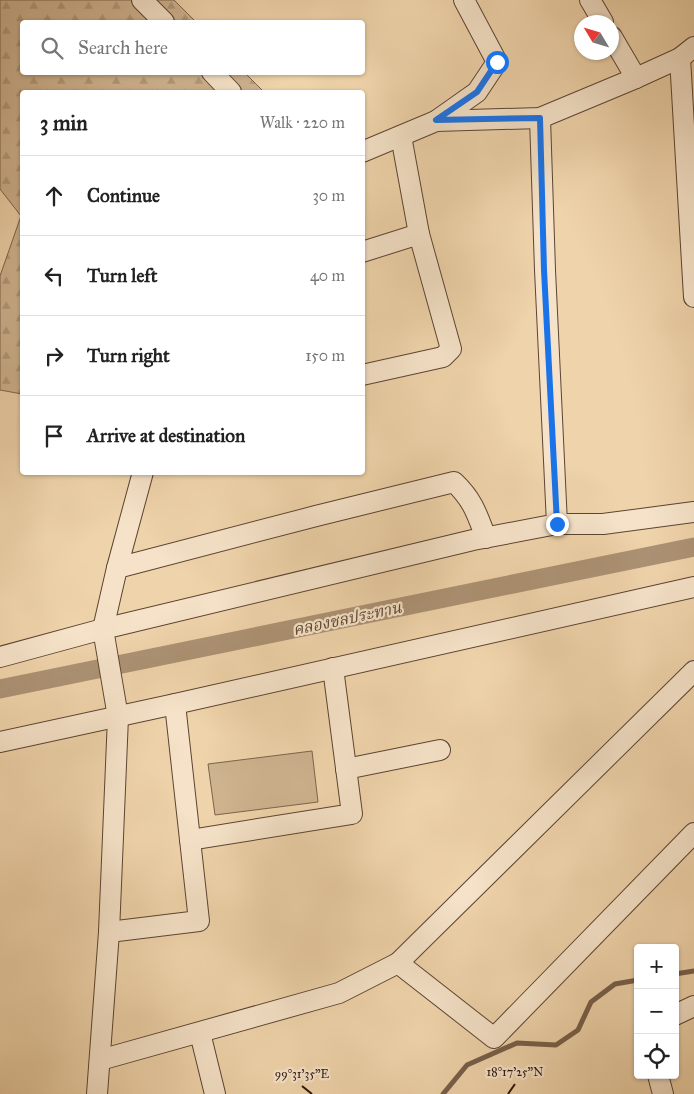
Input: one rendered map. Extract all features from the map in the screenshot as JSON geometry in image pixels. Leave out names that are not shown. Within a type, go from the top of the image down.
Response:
[{"type":"street","points":[[144,0],[162,20]]},
{"type":"street","points":[[365,151],[436,120],[477,92],[497,62],[464,0]]},
{"type":"street","points":[[590,0],[599,15]]},
{"type":"street","points":[[619,49],[636,78]]},
{"type":"street","points":[[436,120],[540,118],[636,78],[687,52],[694,297]]},
{"type":"street","points":[[215,75],[229,90]]},
{"type":"street","points":[[540,118],[544,270],[557,524]]},
{"type":"street","points":[[365,374],[443,357],[451,349],[419,234],[401,136]]},
{"type":"street","points":[[365,251],[419,234]]},
{"type":"street","points":[[97,1094],[109,932],[118,717],[103,629],[142,475]]},
{"type":"street","points":[[117,568],[454,482],[466,494],[475,509],[486,538]]},
{"type":"street","points":[[0,657],[103,629],[486,538],[557,524],[603,524],[694,512]]},
{"type":"street","points":[[0,742],[694,588]]},
{"type":"street","points":[[190,840],[352,814],[333,668]]},
{"type":"street","points":[[100,1060],[339,993],[398,963],[694,671]]},
{"type":"street","points":[[109,932],[199,921],[175,704]]},
{"type":"street","points":[[346,769],[440,750]]},
{"type":"street","points":[[398,963],[494,1038],[694,833]]},
{"type":"street","points":[[679,1013],[694,1006]]},
{"type":"street","points":[[200,1033],[215,1094]]},
{"type":"street","points":[[659,1079],[663,1094]]},
{"type":"green space","points":[[0,0],[174,0],[194,20],[20,20],[20,75],[247,75],[262,90],[20,90],[20,215],[0,189]]},
{"type":"green space","points":[[20,219],[20,394],[0,390],[0,276]]},
{"type":"green space","points":[[312,751],[318,802],[215,815],[208,764]]},
{"type":"waterway","name":"คลองชลประทาน","points":[[0,689],[694,547]]},
{"type":"waterway","points":[[679,973],[694,971]]},
{"type":"waterway","points":[[443,1094],[467,1065],[517,1043],[556,1045],[578,1030],[591,1002],[615,984],[634,981]]},
{"type":"route","points":[[497,62],[477,92],[436,120],[540,118],[544,270],[557,524]]}]
